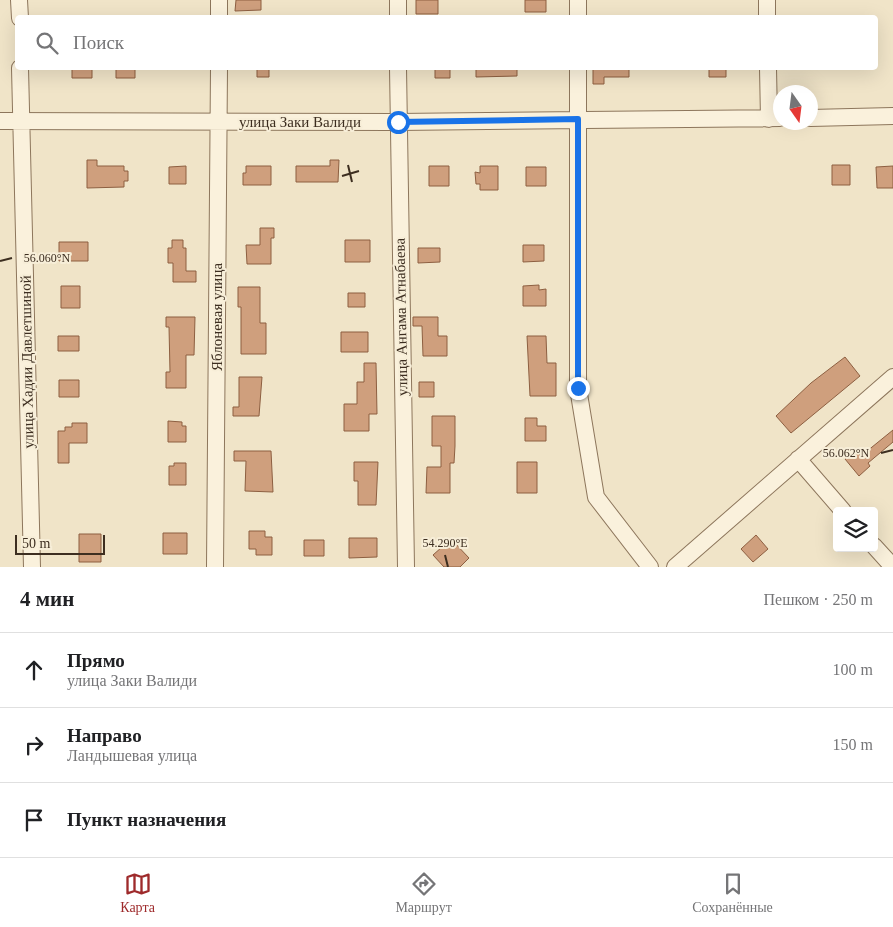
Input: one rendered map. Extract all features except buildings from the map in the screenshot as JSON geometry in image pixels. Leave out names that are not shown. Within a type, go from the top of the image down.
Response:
[{"type":"street","points":[[19,0],[20,15]]},
{"type":"street","points":[[219,0],[219,15]]},
{"type":"street","points":[[398,0],[398,15]]},
{"type":"street","points":[[578,0],[578,15]]},
{"type":"street","points":[[767,0],[767,15]]},
{"type":"street","name":"улица Хадии Давлетшиной","points":[[20,70],[32,567]]},
{"type":"street","name":"Яблоневая улица","points":[[215,567],[219,70]]},
{"type":"street","name":"улица Ангама Атнабаева","points":[[398,70],[406,567]]},
{"type":"street","points":[[578,70],[578,388],[596,497],[650,567]]},
{"type":"street","points":[[768,70],[773,104]]},
{"type":"street","points":[[818,118],[893,116]]},
{"type":"street","name":"улица Заки Валиди","points":[[0,121],[398,122],[578,119],[773,119]]},
{"type":"street","points":[[675,567],[893,377]]},
{"type":"street","points":[[798,459],[840,507]]},
{"type":"street","points":[[878,550],[893,567]]},
{"type":"route","points":[[398,122],[578,119],[578,388]]}]
